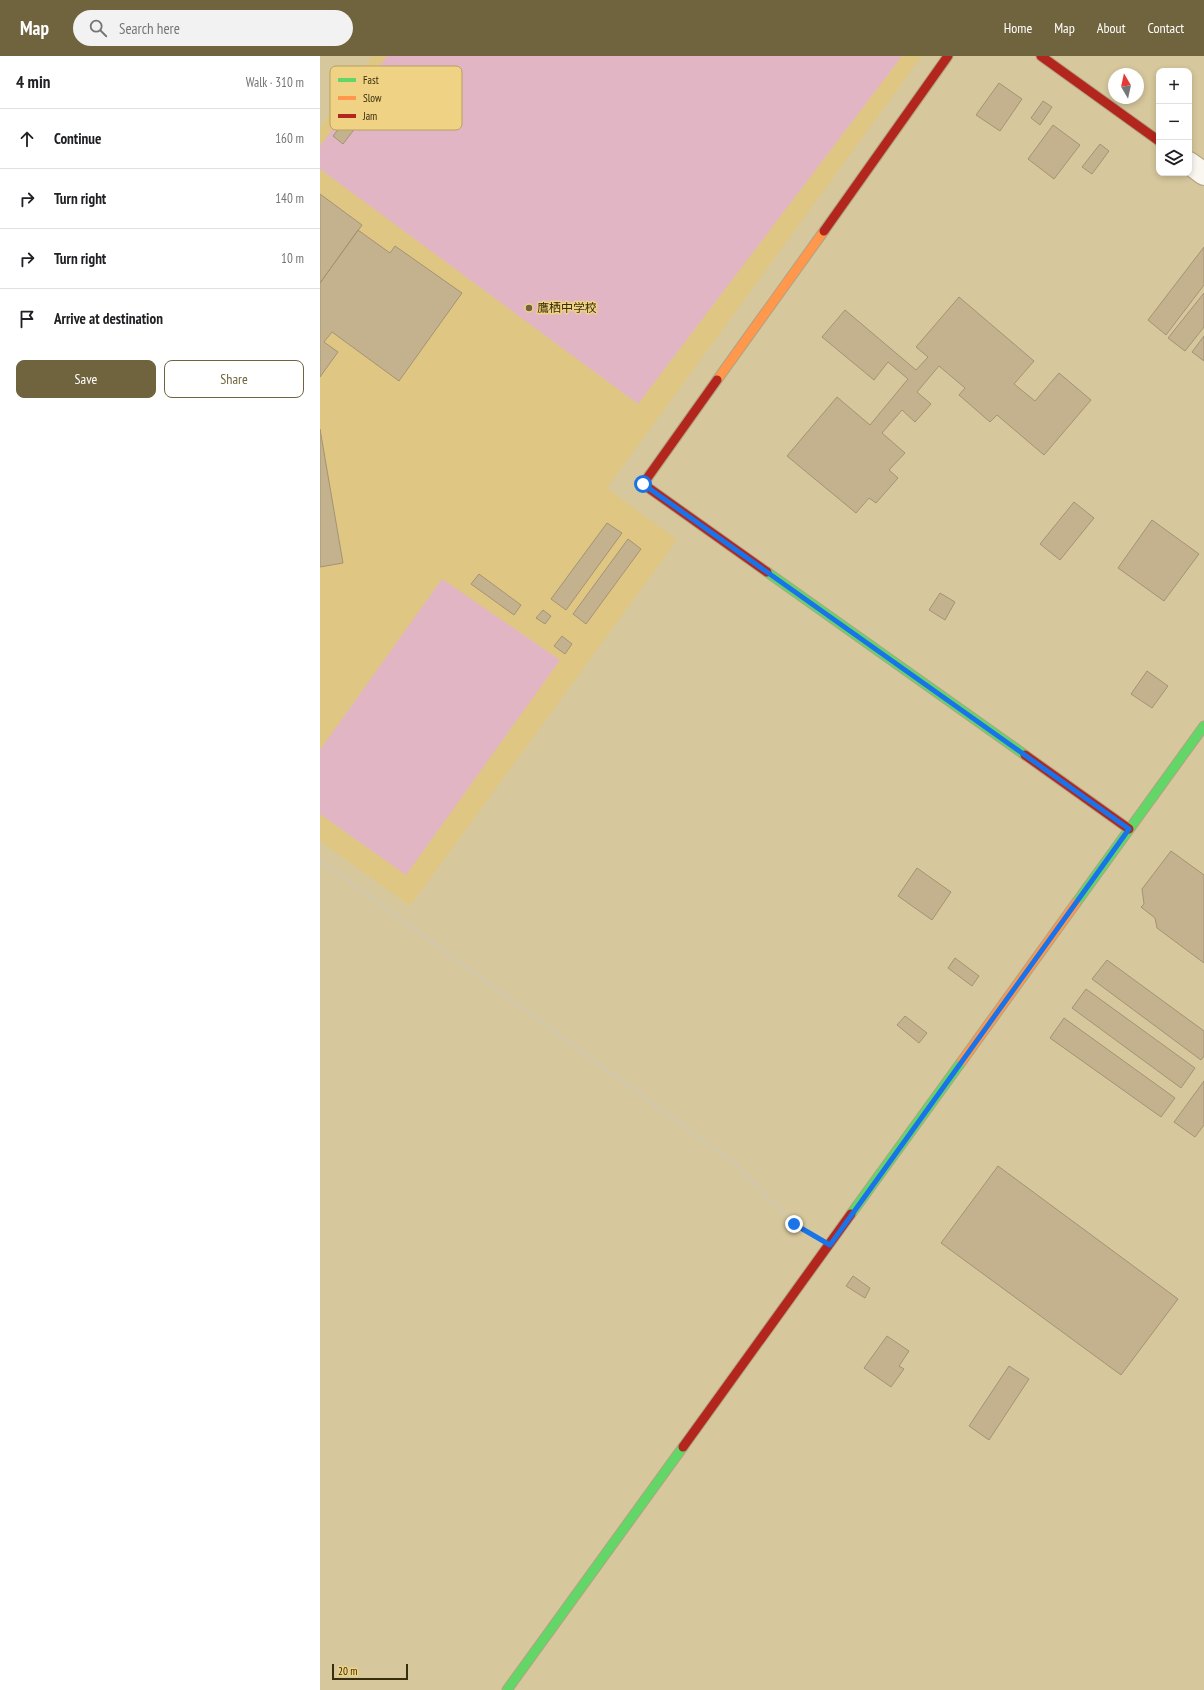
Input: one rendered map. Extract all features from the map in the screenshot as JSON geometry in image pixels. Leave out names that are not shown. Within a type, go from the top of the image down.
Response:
[{"type":"street","points":[[948,56],[643,484],[1129,829]]},
{"type":"street","points":[[1041,56],[1158,140]]},
{"type":"street","points":[[1192,165],[1204,174]]},
{"type":"street","points":[[507,1690],[1204,726]]},
{"type":"path","points":[[320,860],[730,1160],[794,1224],[830,1245]]},
{"type":"shaded area","name":"鷹栖中学校","points":[[373,56],[922,56],[607,488],[677,540],[410,906],[320,841],[320,128],[330,114],[330,130],[462,130],[462,66],[366,66]]},
{"type":"shaded area","points":[[387,56],[902,56],[638,404],[320,169],[320,146],[332,130],[462,130],[462,66],[380,66]]},
{"type":"shaded area","points":[[442,579],[560,660],[406,875],[320,814],[320,750]]},
{"type":"building","points":[[999,83],[1022,99],[1000,131],[976,115]]},
{"type":"building","points":[[1043,101],[1052,107],[1040,125],[1031,118]]},
{"type":"building","points":[[1053,125],[1080,145],[1054,179],[1028,159]]},
{"type":"building","points":[[338,130],[354,130],[343,144],[333,136]]},
{"type":"building","points":[[1100,144],[1109,151],[1092,174],[1082,167]]},
{"type":"building","points":[[320,194],[362,225],[320,283]]},
{"type":"building","points":[[358,230],[390,253],[395,246],[462,293],[399,381],[332,332],[324,342],[338,352],[320,377],[320,283]]},
{"type":"building","points":[[1204,247],[1204,285],[1166,335],[1148,320]]},
{"type":"building","points":[[1204,293],[1204,327],[1185,351],[1168,338]]},
{"type":"building","points":[[959,297],[1034,361],[1014,384],[1035,401],[1059,373],[1091,400],[1044,455],[997,415],[990,422],[959,395],[965,388],[939,366],[917,392],[931,404],[915,422],[902,410],[882,433],[905,453],[889,470],[898,478],[876,503],[869,498],[856,513],[787,456],[837,397],[870,425],[908,379],[888,362],[874,380],[822,337],[845,310],[916,370],[928,357],[916,347]]},
{"type":"building","points":[[1204,336],[1204,361],[1192,352]]},
{"type":"building","points":[[320,429],[343,563],[320,567]]},
{"type":"building","points":[[1074,502],[1094,518],[1060,560],[1040,544]]},
{"type":"building","points":[[1152,520],[1199,554],[1164,601],[1118,568]]},
{"type":"building","points":[[607,523],[622,533],[566,610],[551,599]]},
{"type":"building","points":[[628,539],[641,549],[586,624],[573,614]]},
{"type":"building","points":[[479,574],[521,605],[514,615],[471,584]]},
{"type":"building","points":[[940,593],[955,602],[945,620],[929,610]]},
{"type":"building","points":[[543,610],[551,616],[545,624],[536,618]]},
{"type":"building","points":[[562,636],[572,644],[565,654],[554,646]]},
{"type":"building","points":[[1147,671],[1168,686],[1152,708],[1131,694]]},
{"type":"building","points":[[1171,851],[1204,875],[1204,963],[1157,928],[1155,918],[1141,907],[1144,904],[1142,889]]},
{"type":"building","points":[[917,868],[951,892],[932,920],[898,896]]},
{"type":"building","points":[[955,958],[979,976],[972,986],[948,968]]},
{"type":"building","points":[[1107,960],[1204,1031],[1204,1056],[1201,1060],[1092,979]]},
{"type":"building","points":[[1086,989],[1195,1068],[1181,1088],[1072,1008]]},
{"type":"building","points":[[905,1016],[927,1033],[919,1043],[897,1025]]},
{"type":"building","points":[[1064,1018],[1175,1098],[1161,1117],[1050,1038]]},
{"type":"building","points":[[1204,1081],[1204,1125],[1195,1137],[1174,1122]]},
{"type":"building","points":[[998,1166],[1178,1299],[1121,1375],[941,1243]]},
{"type":"building","points":[[853,1276],[870,1288],[865,1298],[846,1286]]},
{"type":"building","points":[[887,1336],[909,1351],[899,1366],[904,1369],[891,1387],[864,1368]]},
{"type":"building","points":[[1009,1366],[1029,1379],[989,1440],[969,1426]]},
{"type":"traffic: fast","points":[[767,572],[1025,755]]},
{"type":"traffic: fast","points":[[1076,903],[1204,726]]},
{"type":"traffic: fast","points":[[851,1214],[962,1061]]},
{"type":"traffic: fast","points":[[507,1690],[683,1447]]},
{"type":"traffic: slow","points":[[717,380],[824,231]]},
{"type":"traffic: slow","points":[[962,1061],[1076,903]]},
{"type":"traffic: jam","points":[[824,231],[948,56]]},
{"type":"traffic: jam","points":[[1041,56],[1158,140]]},
{"type":"traffic: jam","points":[[717,380],[643,484],[767,572]]},
{"type":"traffic: jam","points":[[1025,755],[1129,829]]},
{"type":"traffic: jam","points":[[683,1447],[851,1214]]},
{"type":"place","name":"鷹栖中学校","points":[[529,308]]},
{"type":"route","points":[[643,484],[1129,829],[830,1245],[794,1224]]}]
